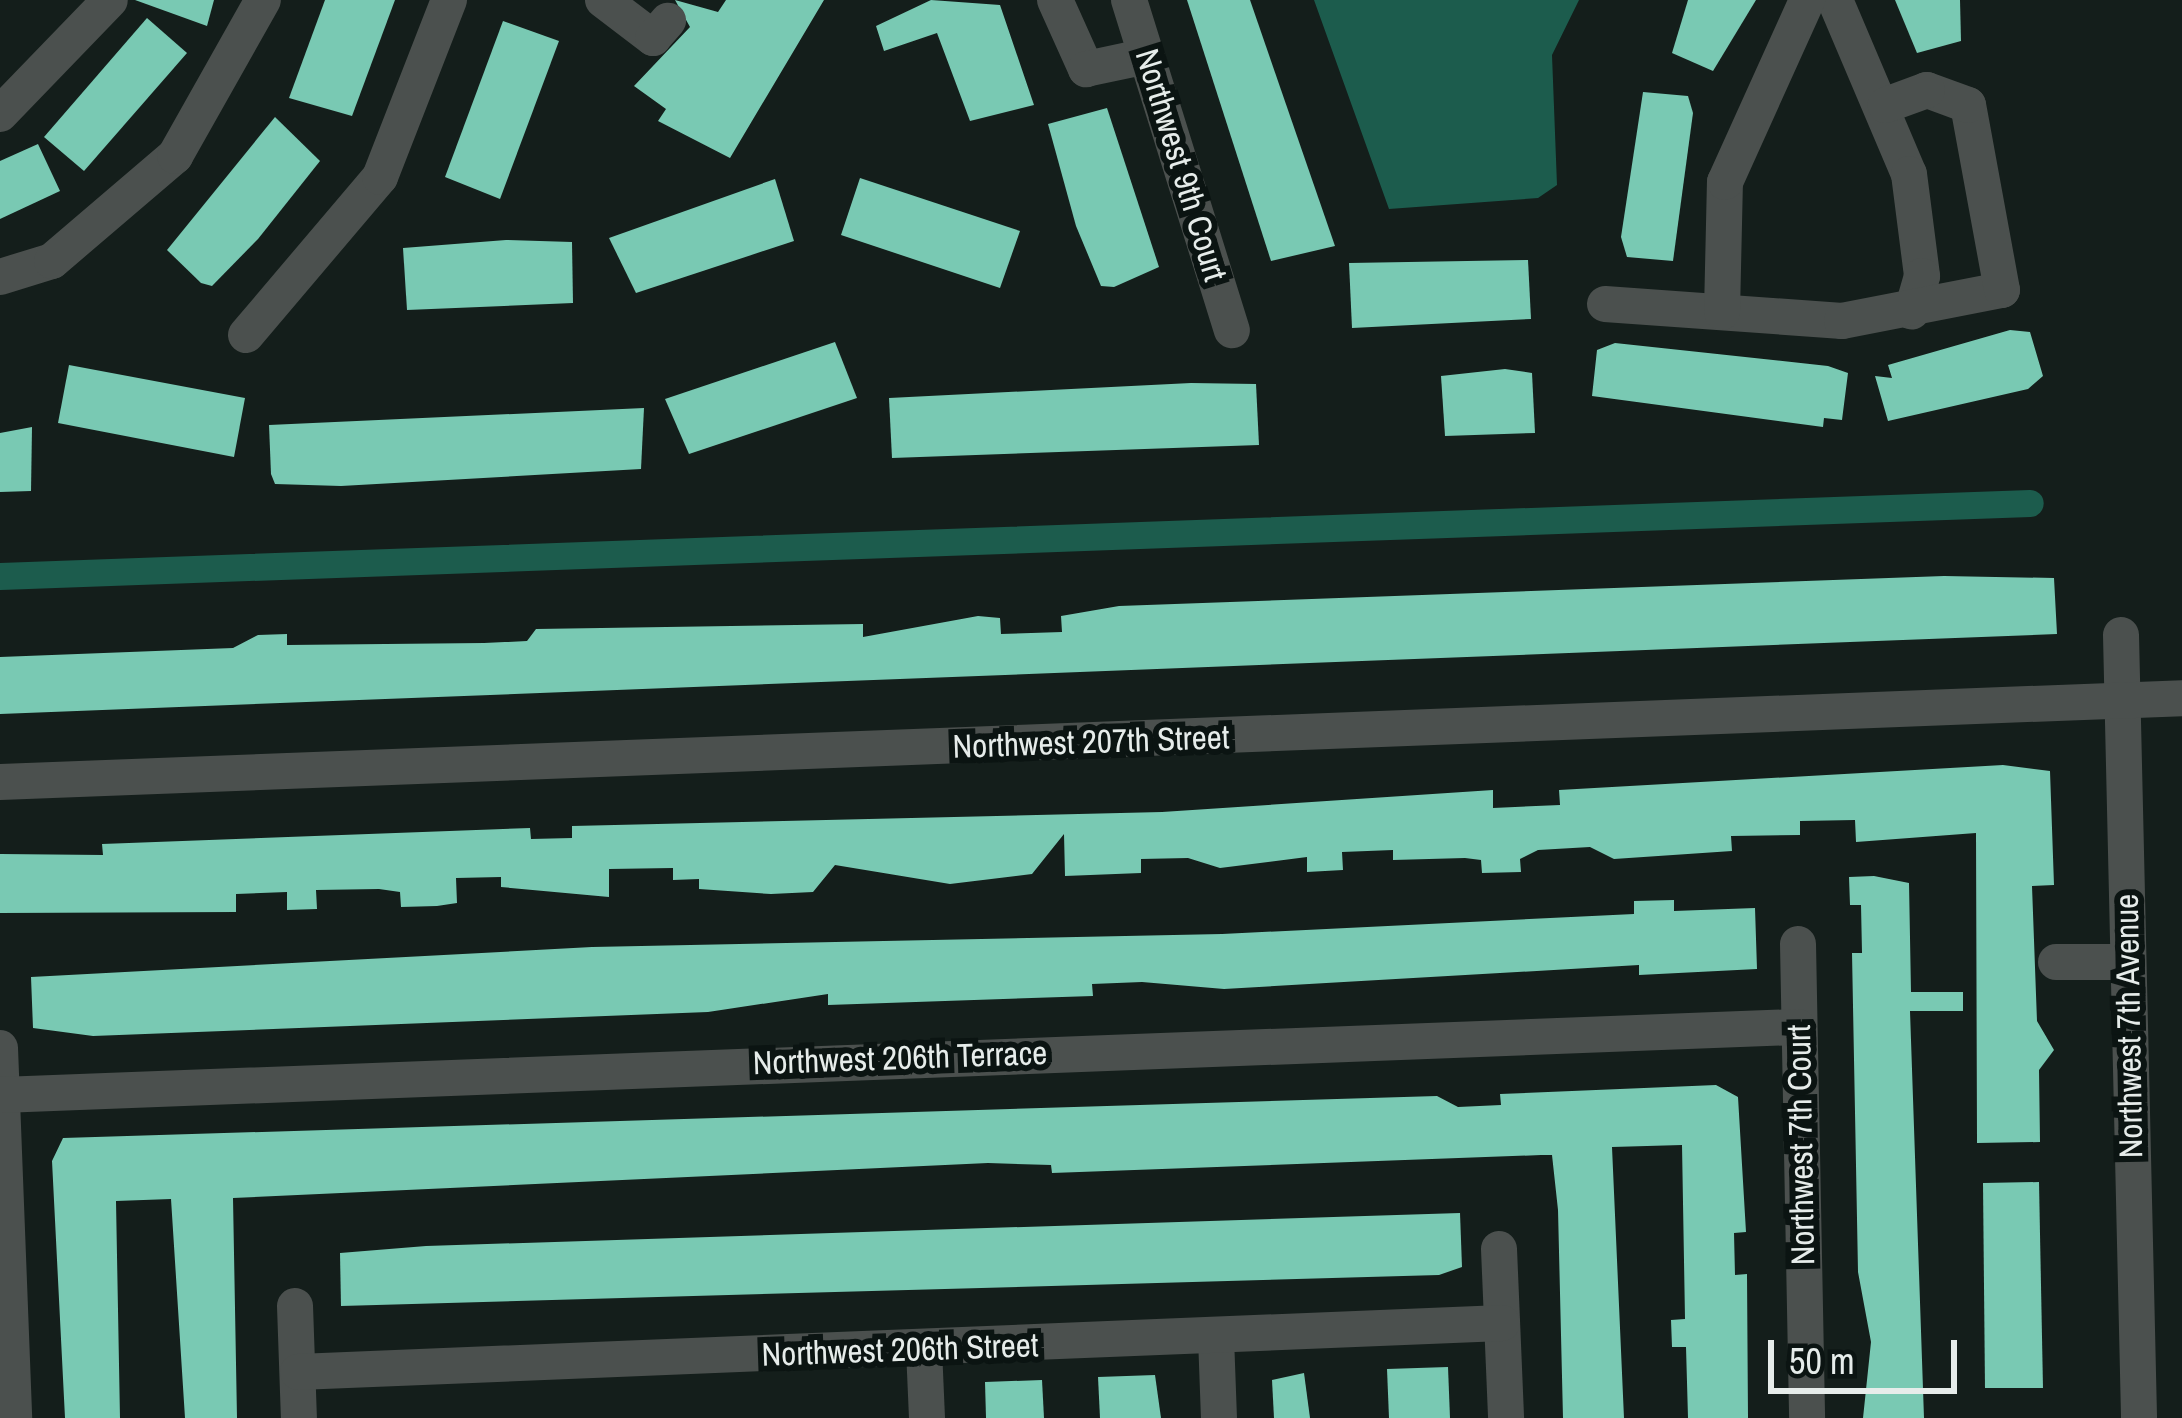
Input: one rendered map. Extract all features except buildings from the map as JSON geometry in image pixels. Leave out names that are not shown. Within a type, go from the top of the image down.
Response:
[{"type":"street","points":[[0,114],[110,0]]},
{"type":"street","points":[[0,277],[52,261],[176,156],[263,0]]},
{"type":"street","points":[[246,335],[380,177],[449,0]]},
{"type":"street","points":[[603,0],[653,38],[668,21]]},
{"type":"street","points":[[1055,0],[1086,69],[1147,56]]},
{"type":"street","name":"Northwest 9th Court","points":[[1129,0],[1232,330]]},
{"type":"street","points":[[1722,312],[1725,182],[1807,0]]},
{"type":"street","points":[[1835,0],[1886,105],[1919,256],[1912,312]]},
{"type":"street","points":[[1605,304],[1841,321],[1912,312],[2002,290],[1968,105],[1927,90],[1886,105]]},
{"type":"street","name":"Northwest 7th Avenue","points":[[2121,634],[2139,1418]]},
{"type":"street","name":"Northwest 207th Street","points":[[0,782],[2182,698]]},
{"type":"street","name":"Northwest 7th Court","points":[[1798,944],[1807,1418]]},
{"type":"street","points":[[2056,962],[2128,962]]},
{"type":"street","name":"Northwest 206th Terrace","points":[[1,1095],[1798,1027]]},
{"type":"street","points":[[0,1048],[14,1418]]},
{"type":"street","points":[[1499,1249],[1506,1418]]},
{"type":"street","points":[[296,1306],[299,1418]]},
{"type":"street","name":"Northwest 206th Street","points":[[298,1372],[1502,1323]]},
{"type":"street","points":[[1216,1336],[1220,1418]]},
{"type":"street","points":[[924,1349],[927,1418]]},
{"type":"shaded area","points":[[1314,0],[1579,0],[1552,55],[1557,185],[1538,198],[1389,209]]},
{"type":"waterway","points":[[0,576],[2030,503]]}]
